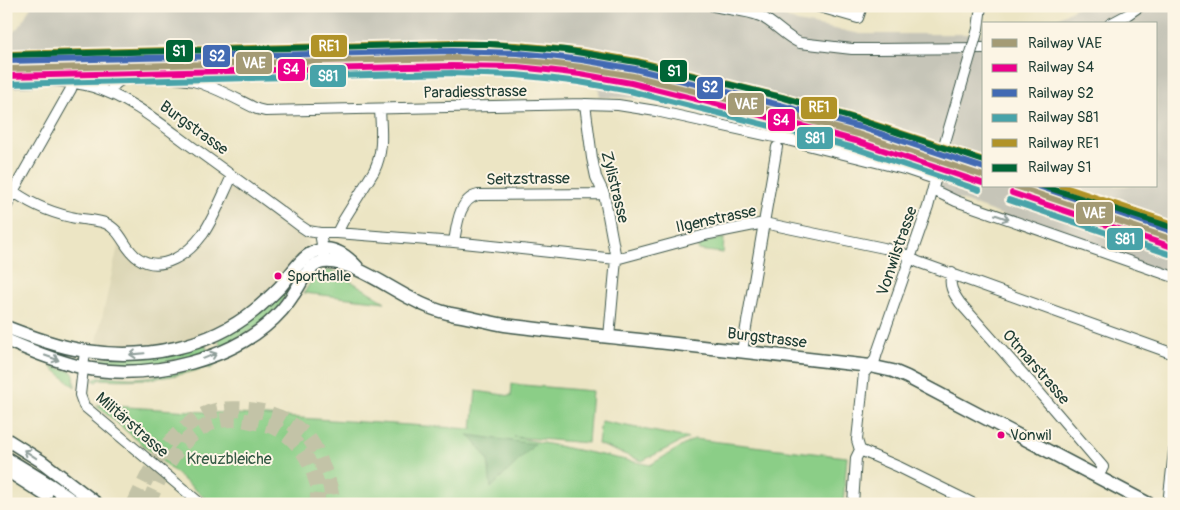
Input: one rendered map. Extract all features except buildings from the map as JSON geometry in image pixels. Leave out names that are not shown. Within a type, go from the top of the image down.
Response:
[{"type":"highway","points":[[6,468],[45,492]]},
{"type":"main road","name":"Burgstrasse","points":[[324,255],[331,249],[340,253],[361,271],[413,300],[446,313],[506,325],[870,366],[893,371],[1149,504]]},
{"type":"main road","points":[[6,327],[41,340],[85,351],[131,355],[188,345],[229,328],[252,313],[274,293],[304,260],[316,251],[324,255],[310,270],[293,296],[273,320],[246,339],[202,359],[159,370],[118,372],[83,367],[58,360],[6,340]]},
{"type":"main road","points":[[6,439],[41,461],[97,504]]},
{"type":"main road","points":[[6,458],[77,504]]},
{"type":"street","points":[[713,6],[758,15],[768,20],[793,40],[803,43],[852,49],[982,48]]},
{"type":"street","points":[[816,6],[858,18],[862,6]]},
{"type":"street","name":"Vonwilstrasse","points":[[852,504],[856,458],[860,450],[857,440],[864,373],[875,360],[933,190],[938,166],[978,29],[981,6]]},
{"type":"street","points":[[1114,22],[1140,6]]},
{"type":"street","name":"Paradiesstrasse","points":[[110,93],[116,83],[123,80],[186,80],[204,84],[261,110],[618,105],[779,138],[908,170],[935,179]]},
{"type":"street","name":"Burgstrasse","points":[[6,83],[53,81],[73,83],[110,93],[141,111],[298,225],[308,231],[320,234]]},
{"type":"street","points":[[6,208],[10,189],[72,89],[73,83]]},
{"type":"street","name":"Zylistrasse","points":[[584,104],[592,158],[596,177],[604,194],[616,259],[609,337]]},
{"type":"street","points":[[337,233],[378,163],[381,149],[380,109]]},
{"type":"street","points":[[742,351],[777,147]]},
{"type":"street","points":[[10,189],[46,210],[72,218],[107,224],[119,233],[134,255],[145,262],[158,264],[166,263],[180,256],[200,237],[210,222],[232,176]]},
{"type":"street","points":[[933,190],[965,204],[1174,277]]},
{"type":"street","name":"Seitzstrasse","points":[[454,242],[463,206],[473,196],[604,194]]},
{"type":"street","name":"Ilgenstrasse","points":[[320,234],[337,233],[454,242],[616,259],[709,234],[764,223],[902,253],[918,262],[1174,354]]},
{"type":"street","points":[[320,234],[324,255]]},
{"type":"street","name":"Otmarstrasse","points":[[952,274],[950,284],[960,303],[1103,467],[1098,477]]},
{"type":"street","name":"Militärstrasse","points":[[85,351],[80,396],[84,406],[201,504]]},
{"type":"street","points":[[860,450],[974,504]]},
{"type":"street","points":[[1168,504],[1174,451]]},
{"type":"shaded area","points":[[31,6],[761,6],[797,22],[861,34],[982,34],[982,188],[1158,188],[1158,22],[1051,22],[1079,6],[1144,6],[1148,9],[1154,6],[1174,6],[1174,277],[933,190],[937,169],[784,130],[647,100],[600,97],[596,77],[527,67],[454,65],[282,70],[282,76],[209,78],[201,74],[65,73],[6,75],[6,33],[12,33],[20,26]]},
{"type":"shaded area","points":[[232,176],[299,225],[307,241],[310,254],[263,304],[188,345],[108,354],[97,341],[118,246],[152,264],[191,248]]},
{"type":"green space","points":[[724,238],[723,253],[698,250],[698,244]]},
{"type":"green space","points":[[307,262],[278,308],[252,330],[221,347],[218,339]]},
{"type":"green space","points":[[322,271],[333,271],[385,302],[304,293],[314,278]]},
{"type":"green space","points":[[205,344],[208,352],[143,367],[95,365],[98,358]]},
{"type":"green space","points":[[213,362],[213,367],[210,369],[207,367],[167,377],[127,380],[100,379],[97,382],[93,380],[103,377],[135,378],[165,375]]},
{"type":"green space","points":[[50,366],[71,371],[74,375],[75,387]]},
{"type":"green space","name":"Kreuzbleiche","points":[[512,384],[592,391],[588,443],[514,437],[650,465],[694,439],[847,457],[843,504],[212,504],[96,405],[472,429],[476,391],[511,396]]},
{"type":"green space","points":[[601,421],[688,438],[642,461],[598,444]]},
{"type":"green space","points":[[468,435],[535,444],[491,488],[488,460]]},
{"type":"tunnel","points":[[134,504],[153,466],[176,435],[204,414],[232,409],[271,414],[284,419],[305,434],[315,448],[327,477],[331,489],[332,504]]},
{"type":"tunnel","points":[[148,504],[164,470],[186,441],[210,424],[233,420],[268,425],[290,437],[301,449],[312,470],[318,488],[317,504]]},
{"type":"tunnel","points":[[45,493],[58,504]]},
{"type":"railway","points":[[1067,188],[1174,226]]},
{"type":"rail line","name":"RE1","points":[[6,54],[452,43],[549,48],[637,61],[782,97],[862,120],[982,159]]},
{"type":"rail line","name":"S1","points":[[6,55],[452,44],[490,44],[565,50],[636,62],[781,97],[853,118],[982,160]]},
{"type":"rail line","name":"S2","points":[[6,61],[452,51],[549,56],[635,69],[780,105],[860,127],[982,167]]},
{"type":"rail line","name":"VAE","points":[[6,69],[452,58],[548,63],[633,76],[778,112],[858,134],[982,175]]},
{"type":"rail line","name":"S4","points":[[6,76],[452,66],[517,67],[547,70],[631,83],[776,119],[856,141],[982,183]]},
{"type":"rail line","name":"S81","points":[[6,84],[452,73],[546,78],[630,91],[774,127],[854,148],[979,190]]},
{"type":"rail line","name":"VAE","points":[[1021,188],[1174,240]]},
{"type":"rail line","name":"S2","points":[[1044,188],[1174,232]]},
{"type":"rail line","name":"S1","points":[[1049,188],[1174,228]]},
{"type":"rail line","name":"RE1","points":[[1068,188],[1174,224]]},
{"type":"rail line","name":"S4","points":[[1012,193],[1172,247]]},
{"type":"rail line","name":"S81","points":[[1009,200],[1169,254]]},
{"type":"place","name":"Sporthalle","points":[[278,276]]},
{"type":"place","name":"Vonwil","points":[[1001,435]]}]
